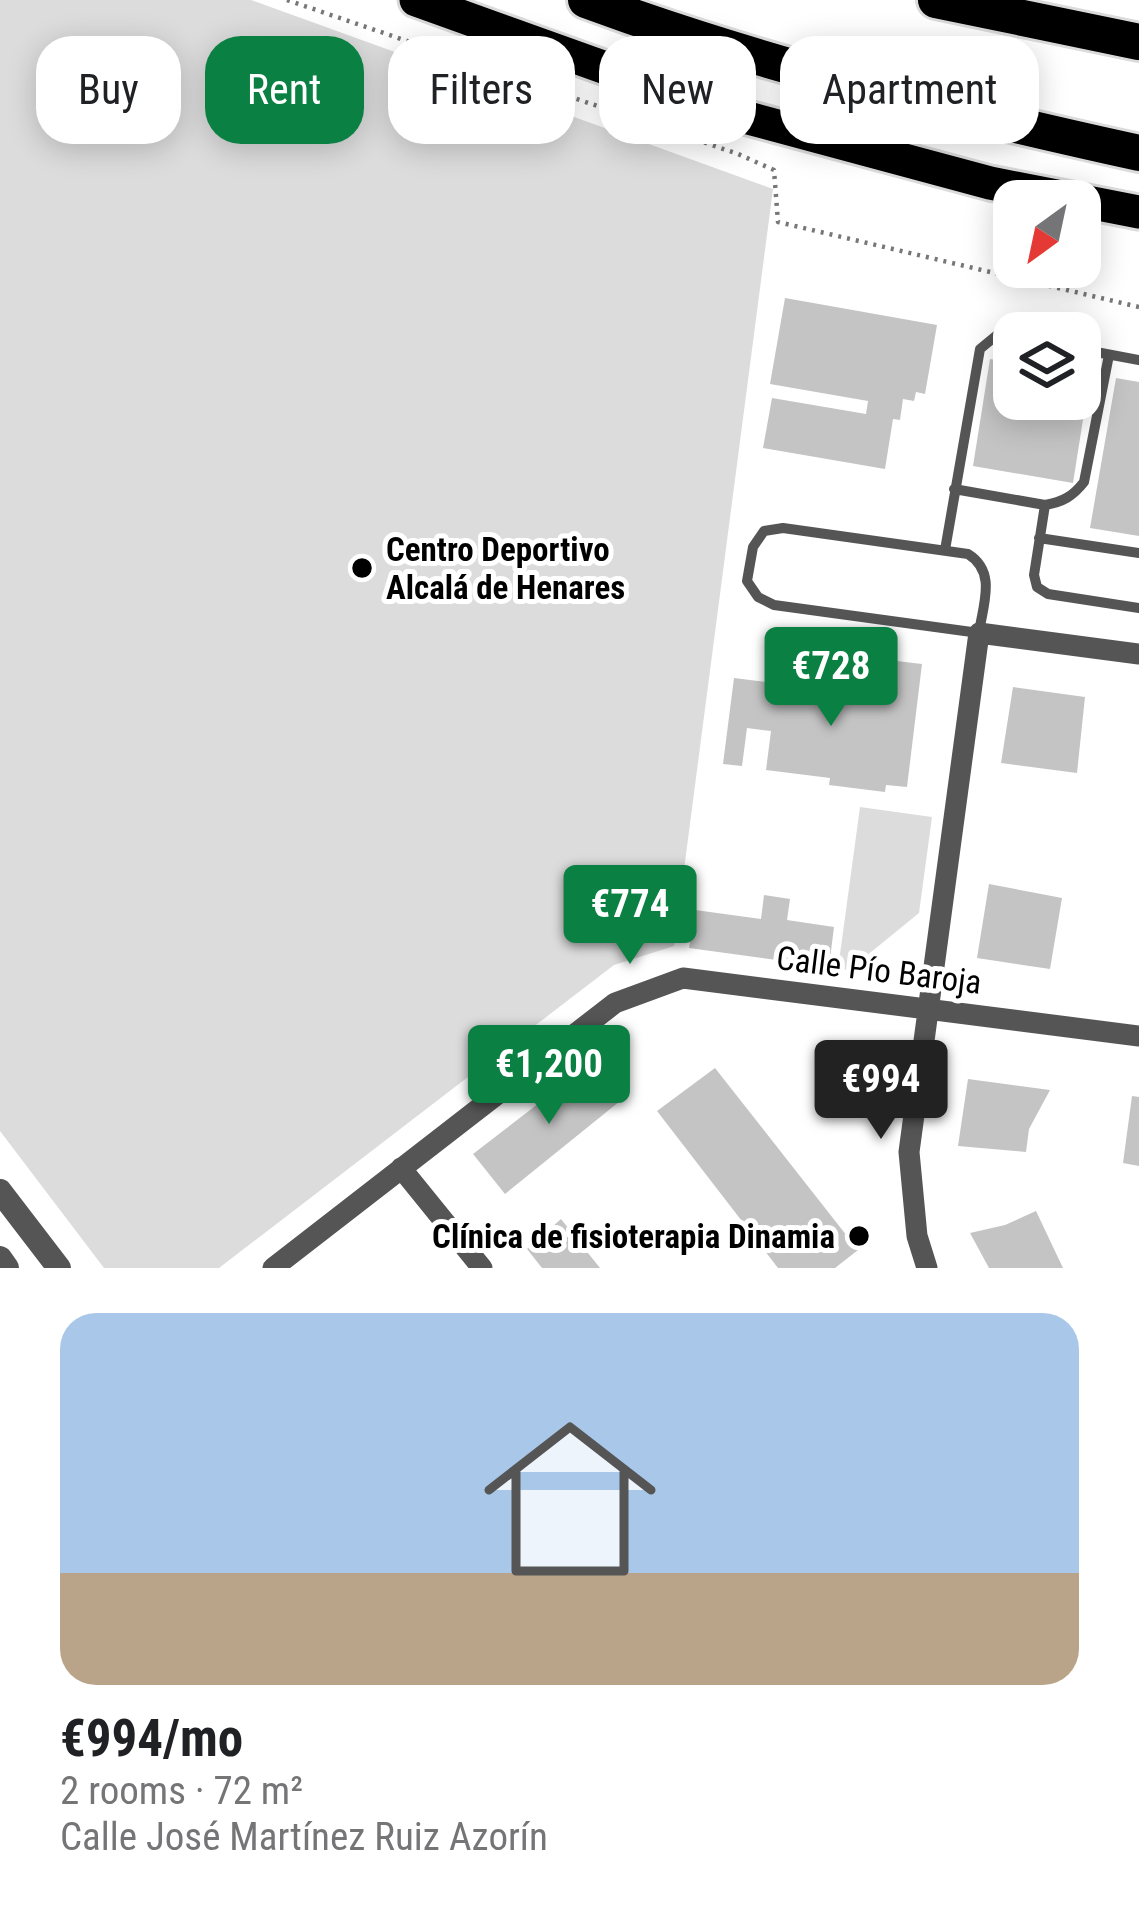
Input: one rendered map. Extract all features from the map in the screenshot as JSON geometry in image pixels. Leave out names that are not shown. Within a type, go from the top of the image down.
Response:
[{"type":"highway","points":[[416,0],[737,115],[990,182],[1139,212]]},
{"type":"highway","points":[[586,0],[660,27],[996,122],[1139,153]]},
{"type":"highway","points":[[936,0],[1139,42]]},
{"type":"street","points":[[927,1268],[917,1236],[909,1151],[979,634],[1139,654]]},
{"type":"street","name":"Calle Pío Baroja","points":[[273,1268],[615,1003],[683,978],[1139,1036]]},
{"type":"street","points":[[401,1168],[482,1268]]},
{"type":"street","points":[[0,1191],[59,1268]]},
{"type":"street","points":[[0,1258],[7,1268]]},
{"type":"lane","points":[[946,550],[980,349],[993,338]]},
{"type":"lane","points":[[1101,353],[1139,360]]},
{"type":"lane","points":[[954,490],[1045,505],[1075,494],[1084,482],[1109,355]]},
{"type":"lane","points":[[1045,505],[1034,575],[1037,587],[1048,594],[1139,608]]},
{"type":"lane","points":[[783,528],[968,554],[988,574],[979,634],[774,605],[758,597],[747,581],[754,547],[764,531],[783,528]]},
{"type":"lane","points":[[1040,538],[1139,553]]},
{"type":"path","points":[[287,0],[774,170],[778,222],[1139,308]]},
{"type":"shaded area","name":"Centro Deportivo Alcalá de Henares","points":[[0,0],[251,0],[350,36],[205,36],[205,144],[364,144],[364,41],[388,50],[388,144],[575,144],[575,117],[599,126],[599,144],[649,144],[773,189],[674,946],[614,965],[219,1268],[104,1268],[0,1131]]},
{"type":"shaded area","points":[[860,807],[932,817],[919,913],[849,970],[838,969]]},
{"type":"building","points":[[785,298],[937,325],[925,394],[916,392],[914,401],[903,399],[900,420],[893,419],[885,469],[763,448],[772,398],[866,414],[868,401],[770,384]]},
{"type":"building","points":[[990,359],[993,420],[1083,420],[1073,483],[973,466]]},
{"type":"building","points":[[1116,378],[1139,382],[1139,536],[1090,528]]},
{"type":"building","points":[[888,660],[922,664],[907,787],[886,785],[885,792],[829,785],[830,778],[766,770],[771,731],[747,728],[742,766],[723,764],[734,678],[883,697]]},
{"type":"building","points":[[1013,687],[1085,697],[1077,773],[1001,763]]},
{"type":"building","points":[[989,884],[1062,898],[1050,969],[977,958]]},
{"type":"building","points":[[764,895],[790,899],[787,920],[834,927],[829,967],[689,948],[695,910],[761,919]]},
{"type":"building","points":[[596,1059],[625,1097],[505,1194],[473,1154]]},
{"type":"building","points":[[715,1068],[858,1250],[835,1268],[778,1268],[657,1111]]},
{"type":"building","points":[[968,1079],[1050,1090],[1029,1129],[1026,1152],[958,1146]]},
{"type":"building","points":[[1132,1096],[1139,1097],[1139,1166],[1123,1163]]},
{"type":"building","points":[[1036,1211],[1063,1268],[989,1268],[970,1233]]},
{"type":"building","points":[[561,1219],[600,1268],[542,1268],[527,1249]]},
{"type":"place","name":"Centro Deportivo Alcalá de Henares","points":[[362,568]]},
{"type":"place","name":"Clínica de fisioterapia Dinamia","points":[[859,1236]]}]
